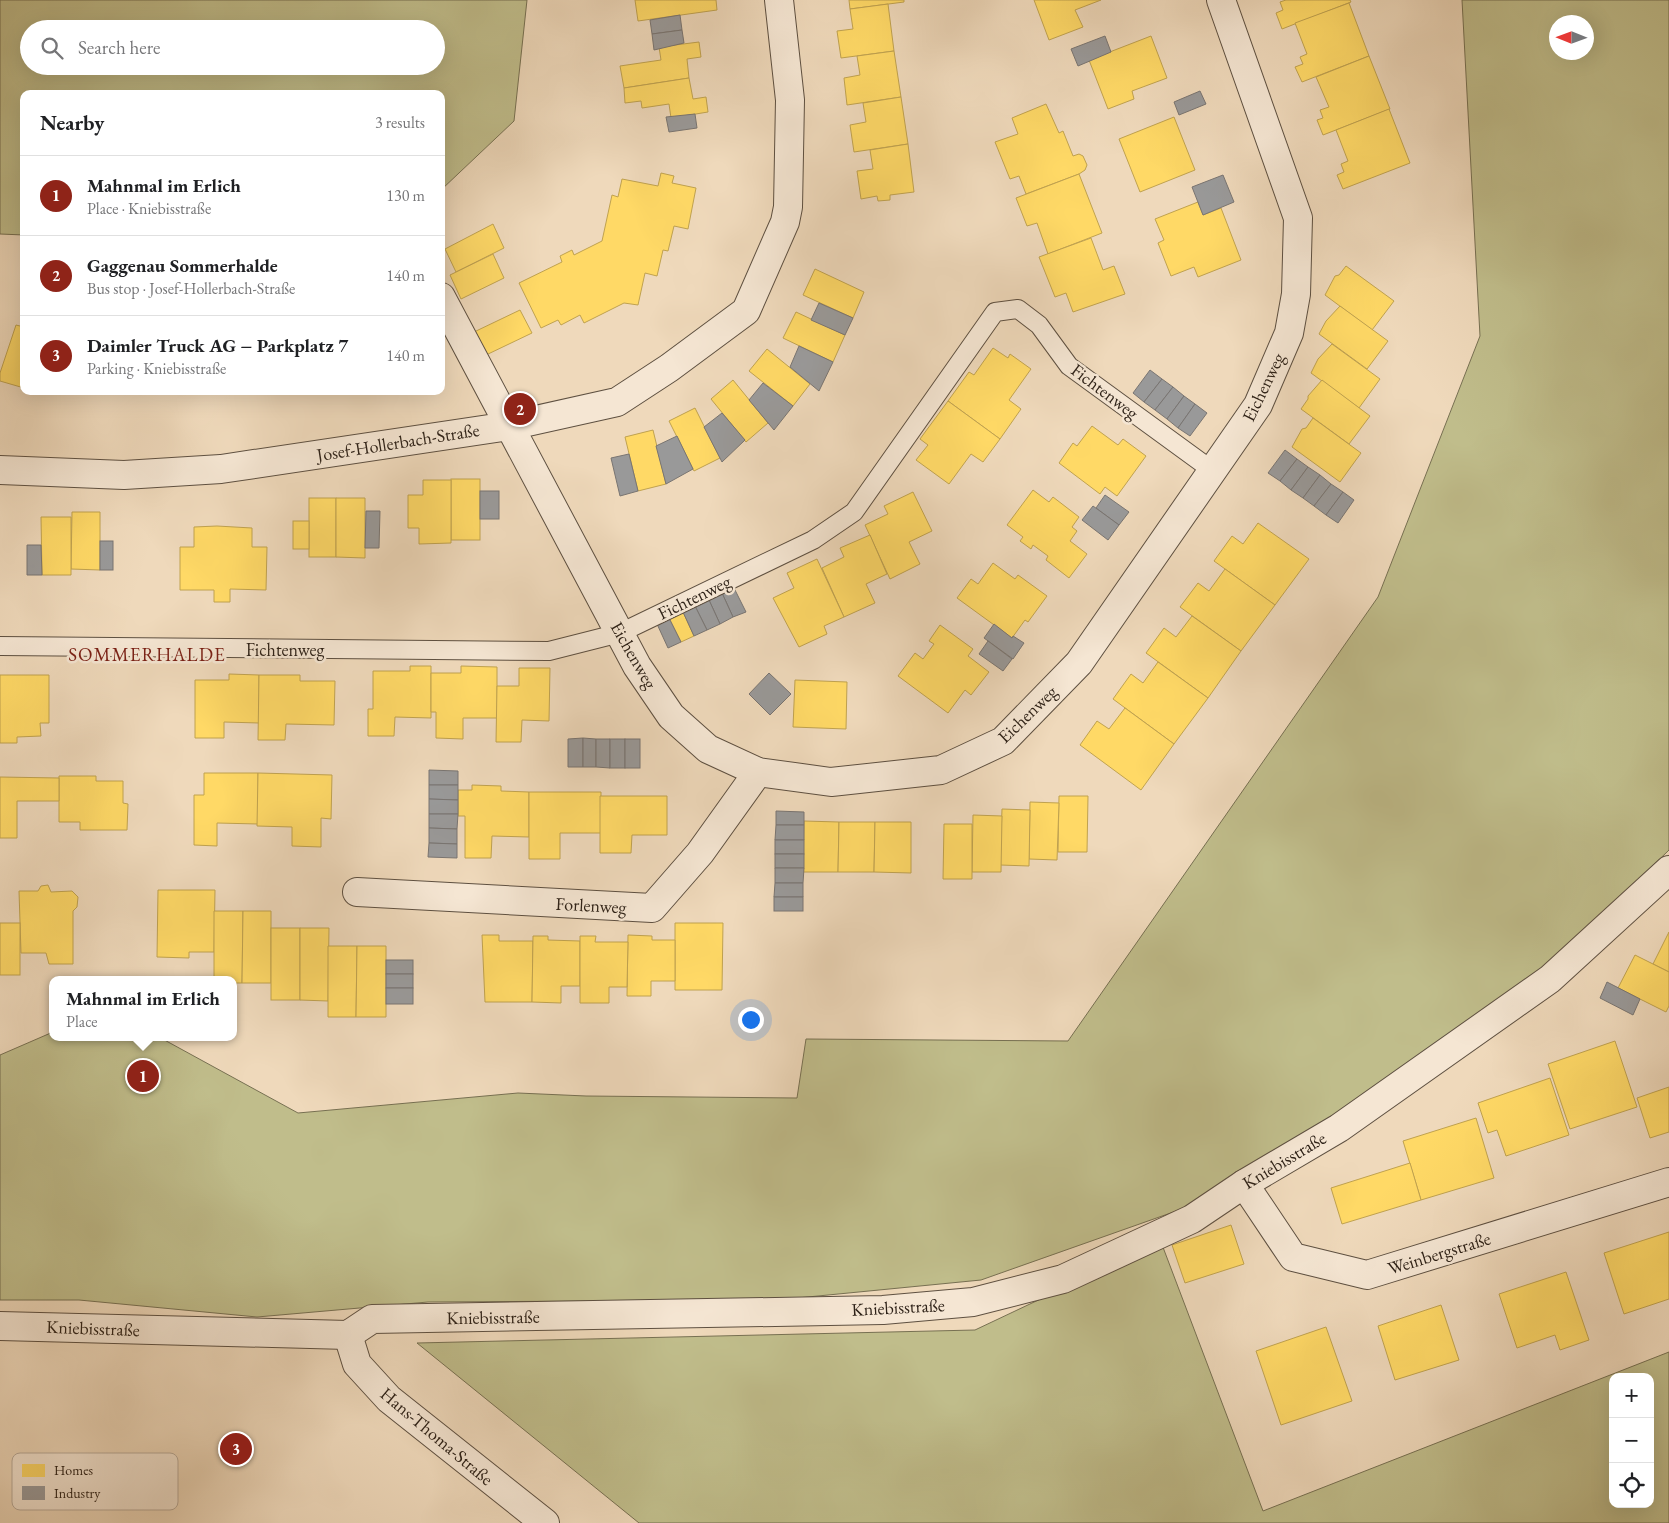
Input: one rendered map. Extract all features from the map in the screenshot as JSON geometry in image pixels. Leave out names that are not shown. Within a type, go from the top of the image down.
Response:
[{"type":"street","name":"Josef-Hollerbach-Straße","points":[[0,470],[124,475],[221,469],[509,426],[617,402],[669,368],[746,311],[785,222],[788,207],[790,100],[779,0]]},
{"type":"street","name":"Eichenweg","points":[[445,305],[637,666],[671,716],[708,749],[758,772],[831,782],[941,770],[1004,741],[1079,663],[1258,405],[1289,333],[1296,294],[1298,218],[1221,0]]},
{"type":"street","name":"Forlenweg","points":[[357,892],[652,908],[700,853],[758,772]]},
{"type":"street","name":"Kniebisstraße","points":[[0,1326],[348,1335],[372,1319],[883,1310],[972,1302],[1063,1279],[1192,1219],[1244,1184],[1339,1128],[1550,979],[1669,870]]},
{"type":"street","name":"Weinbergstraße","points":[[1244,1184],[1293,1257],[1368,1276],[1669,1182]]},
{"type":"street","name":"Hans-Thoma-Straße","points":[[348,1335],[356,1364],[389,1399],[545,1523]]},
{"type":"lane","name":"Fichtenweg","points":[[0,646],[549,651],[620,633],[813,540],[854,512],[995,312],[1018,310],[1039,325],[1069,366],[1213,471]]},
{"type":"shaded area","points":[[0,0],[527,0],[514,121],[445,186],[445,90],[20,90],[20,235],[0,234]]},
{"type":"shaded area","points":[[1462,0],[1669,0],[1669,850],[1552,964],[1346,1114],[1182,1209],[981,1280],[777,1300],[428,1302],[257,1317],[79,1300],[0,1300],[0,1055],[49,1034],[49,1041],[166,1041],[298,1113],[518,1093],[586,1096],[797,1098],[806,1039],[1068,1041],[1378,597],[1480,336]]},
{"type":"shaded area","points":[[1161,1242],[1263,1511],[1609,1375],[1609,1508],[1654,1508],[1654,1373],[1615,1373],[1669,1352],[1669,1523],[639,1523],[417,1343],[975,1330]]},
{"type":"building: Homes","points":[[635,0],[716,0],[717,10],[638,21]]},
{"type":"building: Homes","points":[[849,0],[904,0],[904,2],[850,9]]},
{"type":"building: Homes","points":[[1034,0],[1101,0],[1075,10],[1083,27],[1049,40]]},
{"type":"building: Homes","points":[[1286,0],[1350,0],[1351,2],[1282,29],[1276,13],[1283,10],[1280,2]]},
{"type":"building: Homes","points":[[1349,3],[1369,56],[1302,82],[1295,67],[1303,64],[1300,57],[1307,54],[1295,23]]},
{"type":"building: Homes","points":[[888,4],[894,51],[841,58],[837,31],[853,29],[850,9]]},
{"type":"building: Homes","points":[[1151,36],[1167,78],[1132,91],[1134,99],[1108,109],[1089,60]]},
{"type":"building: Homes","points":[[699,42],[701,57],[687,59],[689,78],[624,88],[620,66],[661,60],[659,47]]},
{"type":"building: Homes","points":[[894,51],[901,97],[847,105],[844,78],[860,75],[857,56]]},
{"type":"building: Homes","points":[[1369,56],[1390,109],[1323,135],[1317,120],[1323,118],[1320,110],[1329,107],[1316,77]]},
{"type":"building: Homes","points":[[689,78],[693,99],[706,97],[708,112],[671,118],[669,104],[642,108],[641,101],[625,103],[624,88]]},
{"type":"building: Homes","points":[[901,97],[908,144],[854,152],[850,125],[866,122],[863,103]]},
{"type":"building: Homes","points":[[1046,104],[1059,133],[1063,131],[1073,156],[1079,154],[1083,156],[1087,165],[1085,170],[1079,174],[1026,194],[1019,176],[1010,179],[995,142],[1018,134],[1012,118]]},
{"type":"building: Homes","points":[[1389,109],[1410,163],[1343,189],[1337,175],[1344,172],[1341,164],[1348,161],[1336,130]]},
{"type":"building: Homes","points":[[1174,117],[1195,170],[1140,192],[1119,139]]},
{"type":"building: Homes","points":[[908,144],[914,192],[890,195],[890,200],[878,201],[877,196],[861,199],[857,171],[873,169],[870,150]]},
{"type":"building: Homes","points":[[661,173],[674,176],[672,183],[696,188],[688,229],[674,226],[668,251],[663,250],[657,276],[645,273],[638,305],[624,303],[584,323],[580,315],[561,325],[558,320],[541,328],[519,283],[562,262],[560,256],[572,250],[574,255],[602,241],[612,195],[618,197],[622,179],[658,186]]},
{"type":"building: Homes","points":[[1079,174],[1102,233],[1048,254],[1037,223],[1027,226],[1016,198]]},
{"type":"building: Homes","points":[[1198,202],[1203,215],[1221,208],[1241,260],[1198,277],[1194,267],[1171,276],[1158,243],[1164,240],[1155,219]]},
{"type":"building: Homes","points":[[493,224],[504,248],[456,272],[445,249]]},
{"type":"building: Homes","points":[[1091,238],[1103,270],[1114,266],[1125,294],[1073,312],[1066,293],[1055,297],[1039,257]]},
{"type":"building: Homes","points":[[493,254],[504,278],[461,299],[450,275]]},
{"type":"building: Homes","points":[[1346,266],[1394,301],[1372,330],[1325,295],[1335,276],[1339,275]]},
{"type":"building: Homes","points":[[815,269],[864,292],[853,318],[803,295]]},
{"type":"building: Homes","points":[[1340,306],[1388,341],[1367,369],[1319,334],[1326,321]]},
{"type":"building: Homes","points":[[520,310],[532,333],[486,355],[474,332]]},
{"type":"building: Homes","points":[[796,312],[845,335],[833,362],[783,338]]},
{"type":"building: Homes","points":[[16,325],[20,326],[20,387],[0,381],[0,373]]},
{"type":"building: Homes","points":[[1332,344],[1380,379],[1359,408],[1311,373],[1318,359]]},
{"type":"building: Homes","points":[[993,348],[1008,358],[1010,354],[1031,369],[1009,400],[1021,409],[1000,439],[948,401],[969,372],[974,375]]},
{"type":"building: Homes","points":[[767,349],[810,384],[793,406],[749,371]]},
{"type":"building: Homes","points":[[733,380],[768,423],[746,442],[711,399]]},
{"type":"building: Homes","points":[[1322,380],[1370,416],[1349,444],[1301,409],[1308,396]]},
{"type":"building: Homes","points":[[948,401],[1000,439],[983,462],[971,454],[949,484],[916,460],[928,445],[920,439]]},
{"type":"building: Homes","points":[[695,408],[720,458],[694,471],[669,421]]},
{"type":"building: Homes","points":[[1313,418],[1361,453],[1340,482],[1292,447],[1302,429],[1306,428]]},
{"type":"building: Homes","points":[[1092,426],[1118,445],[1123,439],[1146,456],[1117,496],[1105,487],[1100,494],[1059,463],[1073,443],[1077,446]]},
{"type":"building: Homes","points":[[653,430],[666,484],[638,491],[625,437]]},
{"type":"building: Homes","points":[[451,479],[480,479],[480,540],[451,540]]},
{"type":"building: Homes","points":[[423,480],[451,480],[451,543],[419,544],[419,528],[408,528],[408,495],[423,495]]},
{"type":"building: Homes","points":[[1033,490],[1049,502],[1053,497],[1079,517],[1072,527],[1077,531],[1070,541],[1087,554],[1069,578],[1046,560],[1048,556],[1033,545],[1031,549],[1020,541],[1023,537],[1007,525]]},
{"type":"building: Homes","points":[[913,492],[932,531],[909,542],[920,564],[890,579],[865,525],[888,514],[884,506]]},
{"type":"building: Homes","points":[[309,498],[336,498],[336,557],[309,557]]},
{"type":"building: Homes","points":[[336,498],[365,498],[365,558],[336,557]]},
{"type":"building: Homes","points":[[72,512],[100,512],[100,570],[71,569]]},
{"type":"building: Homes","points":[[41,517],[71,517],[71,575],[42,575]]},
{"type":"building: Homes","points":[[293,521],[309,521],[309,549],[293,549]]},
{"type":"building: Homes","points":[[1258,523],[1309,559],[1275,605],[1214,561],[1232,536],[1243,544]]},
{"type":"building: Homes","points":[[194,527],[252,528],[252,547],[267,547],[266,590],[230,589],[230,602],[214,602],[214,590],[180,590],[180,547],[194,547]]},
{"type":"building: Homes","points":[[870,535],[887,574],[866,584],[875,603],[844,617],[822,568],[844,557],[840,548]]},
{"type":"building: Homes","points":[[817,559],[844,617],[824,626],[827,634],[799,647],[773,598],[794,588],[787,573]]},
{"type":"building: Homes","points":[[993,563],[1015,579],[1018,575],[1047,596],[1028,622],[1025,620],[1012,638],[957,598],[971,579],[978,584]]},
{"type":"building: Homes","points":[[1225,569],[1275,605],[1241,651],[1180,607],[1198,583],[1209,591]]},
{"type":"building: Homes","points":[[683,612],[694,636],[681,642],[669,618]]},
{"type":"building: Homes","points":[[1192,616],[1241,651],[1208,698],[1146,653],[1164,628],[1176,637]]},
{"type":"building: Homes","points":[[940,625],[973,649],[968,656],[989,672],[971,695],[965,690],[948,713],[898,676],[915,653],[923,659],[934,644],[929,641]]},
{"type":"building: Homes","points":[[1158,662],[1208,698],[1174,744],[1113,699],[1131,674],[1143,683]]},
{"type":"building: Homes","points":[[410,666],[431,666],[431,718],[395,717],[394,736],[368,736],[368,709],[373,709],[373,671],[410,671]]},
{"type":"building: Homes","points":[[461,666],[497,667],[497,718],[463,718],[463,739],[436,738],[436,712],[431,712],[431,673],[461,673]]},
{"type":"building: Homes","points":[[519,668],[550,668],[549,721],[522,720],[521,742],[496,742],[497,686],[519,686]]},
{"type":"building: Homes","points":[[229,674],[259,675],[259,723],[224,722],[224,738],[195,738],[195,680],[229,680]]},
{"type":"building: Homes","points":[[0,675],[49,675],[49,723],[40,723],[41,736],[17,737],[17,743],[0,743]]},
{"type":"building: Homes","points":[[259,675],[300,675],[300,681],[335,681],[334,725],[286,724],[285,740],[258,740]]},
{"type":"building: Homes","points":[[795,680],[847,682],[846,729],[793,727]]},
{"type":"building: Homes","points":[[1125,708],[1174,744],[1141,790],[1080,745],[1097,721],[1109,729]]},
{"type":"building: Homes","points":[[204,773],[258,773],[258,824],[217,823],[217,846],[194,845],[194,795],[204,795]]},
{"type":"building: Homes","points":[[258,773],[332,775],[331,819],[321,818],[321,847],[292,846],[292,827],[257,826]]},
{"type":"building: Homes","points":[[59,776],[96,776],[96,781],[123,781],[123,803],[128,804],[127,830],[80,830],[80,822],[59,822]]},
{"type":"building: Homes","points":[[0,777],[59,778],[59,801],[17,801],[17,838],[0,838]]},
{"type":"building: Homes","points":[[472,785],[501,786],[501,791],[529,792],[529,837],[492,836],[491,858],[465,858],[465,816],[458,816],[458,790],[472,790]]},
{"type":"building: Homes","points":[[529,792],[601,792],[601,833],[560,833],[560,859],[529,859]]},
{"type":"building: Homes","points":[[600,796],[667,796],[667,835],[632,835],[631,853],[600,853]]},
{"type":"building: Homes","points":[[1059,796],[1088,796],[1087,852],[1058,852]]},
{"type":"building: Homes","points":[[1030,802],[1059,803],[1057,860],[1029,859]]},
{"type":"building: Homes","points":[[1002,809],[1030,810],[1029,866],[1000,865]]},
{"type":"building: Homes","points":[[973,815],[1002,816],[1001,872],[972,872]]},
{"type":"building: Homes","points":[[804,821],[839,822],[838,872],[803,872]]},
{"type":"building: Homes","points":[[839,822],[875,822],[874,872],[838,872]]},
{"type":"building: Homes","points":[[875,822],[911,822],[911,873],[874,872]]},
{"type":"building: Homes","points":[[944,824],[972,824],[972,879],[943,879]]},
{"type":"building: Homes","points":[[48,885],[51,892],[72,891],[78,897],[77,907],[73,911],[73,964],[49,964],[46,953],[21,953],[19,891],[38,891],[41,886]]},
{"type":"building: Homes","points":[[158,890],[215,890],[214,952],[189,952],[189,958],[157,957]]},
{"type":"building: Homes","points":[[214,911],[243,911],[242,983],[237,983],[237,976],[214,976]]},
{"type":"building: Homes","points":[[243,911],[271,911],[271,983],[242,983]]},
{"type":"building: Homes","points":[[0,923],[20,923],[20,975],[0,975]]},
{"type":"building: Homes","points":[[675,923],[723,923],[722,990],[675,990]]},
{"type":"building: Homes","points":[[271,928],[300,928],[300,1000],[271,1000]]},
{"type":"building: Homes","points":[[300,928],[329,928],[328,1001],[300,1000]]},
{"type":"building: Homes","points":[[1669,932],[1669,972],[1653,964]]},
{"type":"building: Homes","points":[[482,935],[499,935],[499,941],[533,941],[532,1002],[485,1002]]},
{"type":"building: Homes","points":[[628,935],[652,936],[652,940],[675,940],[675,981],[651,981],[651,996],[627,996]]},
{"type":"building: Homes","points":[[533,936],[548,936],[548,940],[580,941],[580,986],[561,986],[561,1003],[532,1002]]},
{"type":"building: Homes","points":[[580,936],[596,936],[595,942],[628,942],[627,987],[609,987],[609,1003],[580,1003]]},
{"type":"building: Homes","points":[[328,946],[357,946],[356,1017],[328,1017]]},
{"type":"building: Homes","points":[[357,946],[386,946],[386,1017],[356,1017]]},
{"type":"building: Homes","points":[[1635,955],[1669,972],[1669,1006],[1666,1012],[1618,988]]},
{"type":"building: Homes","points":[[1615,1041],[1637,1107],[1570,1129],[1548,1064]]},
{"type":"building: Homes","points":[[1550,1078],[1569,1135],[1506,1156],[1497,1130],[1488,1133],[1478,1103]]},
{"type":"building: Homes","points":[[1669,1087],[1669,1132],[1650,1138],[1637,1098]]},
{"type":"building: Homes","points":[[1476,1118],[1494,1178],[1421,1200],[1403,1141]]},
{"type":"building: Homes","points":[[1410,1163],[1421,1200],[1342,1224],[1331,1188]]},
{"type":"building: Homes","points":[[1231,1225],[1244,1264],[1185,1283],[1172,1245]]},
{"type":"building: Homes","points":[[1669,1232],[1669,1299],[1624,1314],[1604,1253]]},
{"type":"building: Homes","points":[[1566,1272],[1589,1340],[1560,1350],[1555,1335],[1517,1348],[1499,1294]]},
{"type":"building: Homes","points":[[1441,1305],[1459,1360],[1395,1380],[1378,1326]]},
{"type":"building: Homes","points":[[1326,1327],[1352,1401],[1281,1425],[1256,1351]]},
{"type":"building: Industry","points":[[680,15],[682,30],[652,34],[650,20]]},
{"type":"building: Industry","points":[[682,30],[684,43],[654,50],[652,34]]},
{"type":"building: Industry","points":[[1105,36],[1111,52],[1078,66],[1071,49]]},
{"type":"building: Industry","points":[[1200,91],[1206,104],[1179,115],[1174,102]]},
{"type":"building: Industry","points":[[695,114],[697,128],[669,132],[666,117]]},
{"type":"building: Industry","points":[[1223,175],[1234,202],[1203,215],[1192,187]]},
{"type":"building: Industry","points":[[819,303],[853,318],[845,335],[811,320]]},
{"type":"building: Industry","points":[[799,346],[833,362],[819,391],[790,367]]},
{"type":"building: Industry","points":[[1150,370],[1162,379],[1144,402],[1133,393]]},
{"type":"building: Industry","points":[[1162,379],[1173,387],[1155,410],[1144,402]]},
{"type":"building: Industry","points":[[763,383],[793,406],[774,430],[749,400]]},
{"type":"building: Industry","points":[[1173,387],[1184,396],[1167,419],[1155,410]]},
{"type":"building: Industry","points":[[1184,396],[1195,404],[1178,428],[1167,419]]},
{"type":"building: Industry","points":[[1195,404],[1207,413],[1190,436],[1178,428]]},
{"type":"building: Industry","points":[[722,413],[745,440],[722,462],[704,427]]},
{"type":"building: Industry","points":[[677,436],[693,469],[666,484],[656,446]]},
{"type":"building: Industry","points":[[1285,450],[1297,459],[1280,481],[1268,473]]},
{"type":"building: Industry","points":[[629,454],[638,491],[620,496],[611,458]]},
{"type":"building: Industry","points":[[1297,459],[1308,467],[1291,490],[1280,481]]},
{"type":"building: Industry","points":[[1308,467],[1320,475],[1303,498],[1291,490]]},
{"type":"building: Industry","points":[[1320,475],[1331,484],[1314,506],[1303,498]]},
{"type":"building: Industry","points":[[1331,484],[1343,492],[1326,515],[1314,506]]},
{"type":"building: Industry","points":[[480,491],[499,491],[499,519],[480,519]]},
{"type":"building: Industry","points":[[1343,492],[1354,500],[1338,523],[1326,515]]},
{"type":"building: Industry","points":[[1105,495],[1129,512],[1119,525],[1096,508]]},
{"type":"building: Industry","points":[[1093,506],[1119,525],[1108,540],[1082,520]]},
{"type":"building: Industry","points":[[366,511],[380,511],[379,548],[365,548]]},
{"type":"building: Industry","points":[[100,541],[113,541],[113,570],[100,570]]},
{"type":"building: Industry","points":[[27,545],[41,545],[42,575],[27,575]]},
{"type":"building: Industry","points":[[734,588],[746,612],[733,617],[722,593]]},
{"type":"building: Industry","points":[[722,593],[733,617],[720,624],[709,600]]},
{"type":"building: Industry","points":[[709,600],[720,624],[707,630],[695,606]]},
{"type":"building: Industry","points":[[695,606],[707,630],[694,636],[683,612]]},
{"type":"building: Industry","points":[[669,618],[681,642],[668,648],[657,624]]},
{"type":"building: Industry","points":[[994,624],[1012,638],[1013,636],[1024,643],[1013,659],[984,638]]},
{"type":"building: Industry","points":[[988,641],[1012,659],[1003,671],[979,654]]},
{"type":"building: Industry","points":[[769,673],[791,694],[770,715],[749,694]]},
{"type":"building: Industry","points":[[583,738],[583,767],[568,767],[568,739]]},
{"type":"building: Industry","points":[[583,738],[596,739],[596,767],[583,767]]},
{"type":"building: Industry","points":[[596,739],[610,739],[610,768],[596,767]]},
{"type":"building: Industry","points":[[610,739],[625,739],[625,768],[610,768]]},
{"type":"building: Industry","points":[[625,739],[640,739],[640,768],[625,768]]},
{"type":"building: Industry","points":[[429,770],[458,771],[458,785],[429,785]]},
{"type":"building: Industry","points":[[429,785],[458,785],[458,800],[429,799]]},
{"type":"building: Industry","points":[[429,799],[458,800],[458,814],[429,814]]},
{"type":"building: Industry","points":[[776,811],[804,812],[804,825],[776,825]]},
{"type":"building: Industry","points":[[429,814],[458,814],[457,829],[429,828]]},
{"type":"building: Industry","points":[[776,825],[804,825],[804,840],[775,840]]},
{"type":"building: Industry","points":[[429,828],[457,829],[457,844],[429,843]]},
{"type":"building: Industry","points":[[775,840],[804,840],[804,854],[775,854]]},
{"type":"building: Industry","points":[[429,843],[457,844],[457,858],[428,857]]},
{"type":"building: Industry","points":[[775,854],[804,854],[804,868],[775,868]]},
{"type":"building: Industry","points":[[775,868],[804,868],[803,883],[775,883]]},
{"type":"building: Industry","points":[[775,883],[803,883],[803,897],[774,897]]},
{"type":"building: Industry","points":[[774,897],[803,897],[803,911],[774,911]]},
{"type":"building: Industry","points":[[386,960],[413,960],[413,974],[386,974]]},
{"type":"building: Industry","points":[[386,974],[413,974],[413,988],[386,988]]},
{"type":"building: Industry","points":[[1607,982],[1640,999],[1633,1015],[1600,998]]},
{"type":"building: Industry","points":[[386,988],[413,988],[413,1004],[386,1004]]},
{"type":"place","name":"Gaggenau Sommerhalde","points":[[520,409]]},
{"type":"place","name":"Mahnmal im Erlich","points":[[143,1076]]},
{"type":"place","name":"Daimler Truck AG − Parkplatz 7","points":[[236,1449]]},
{"type":"district","name":"SOMMERHALDE","points":[[147,654]]}]
